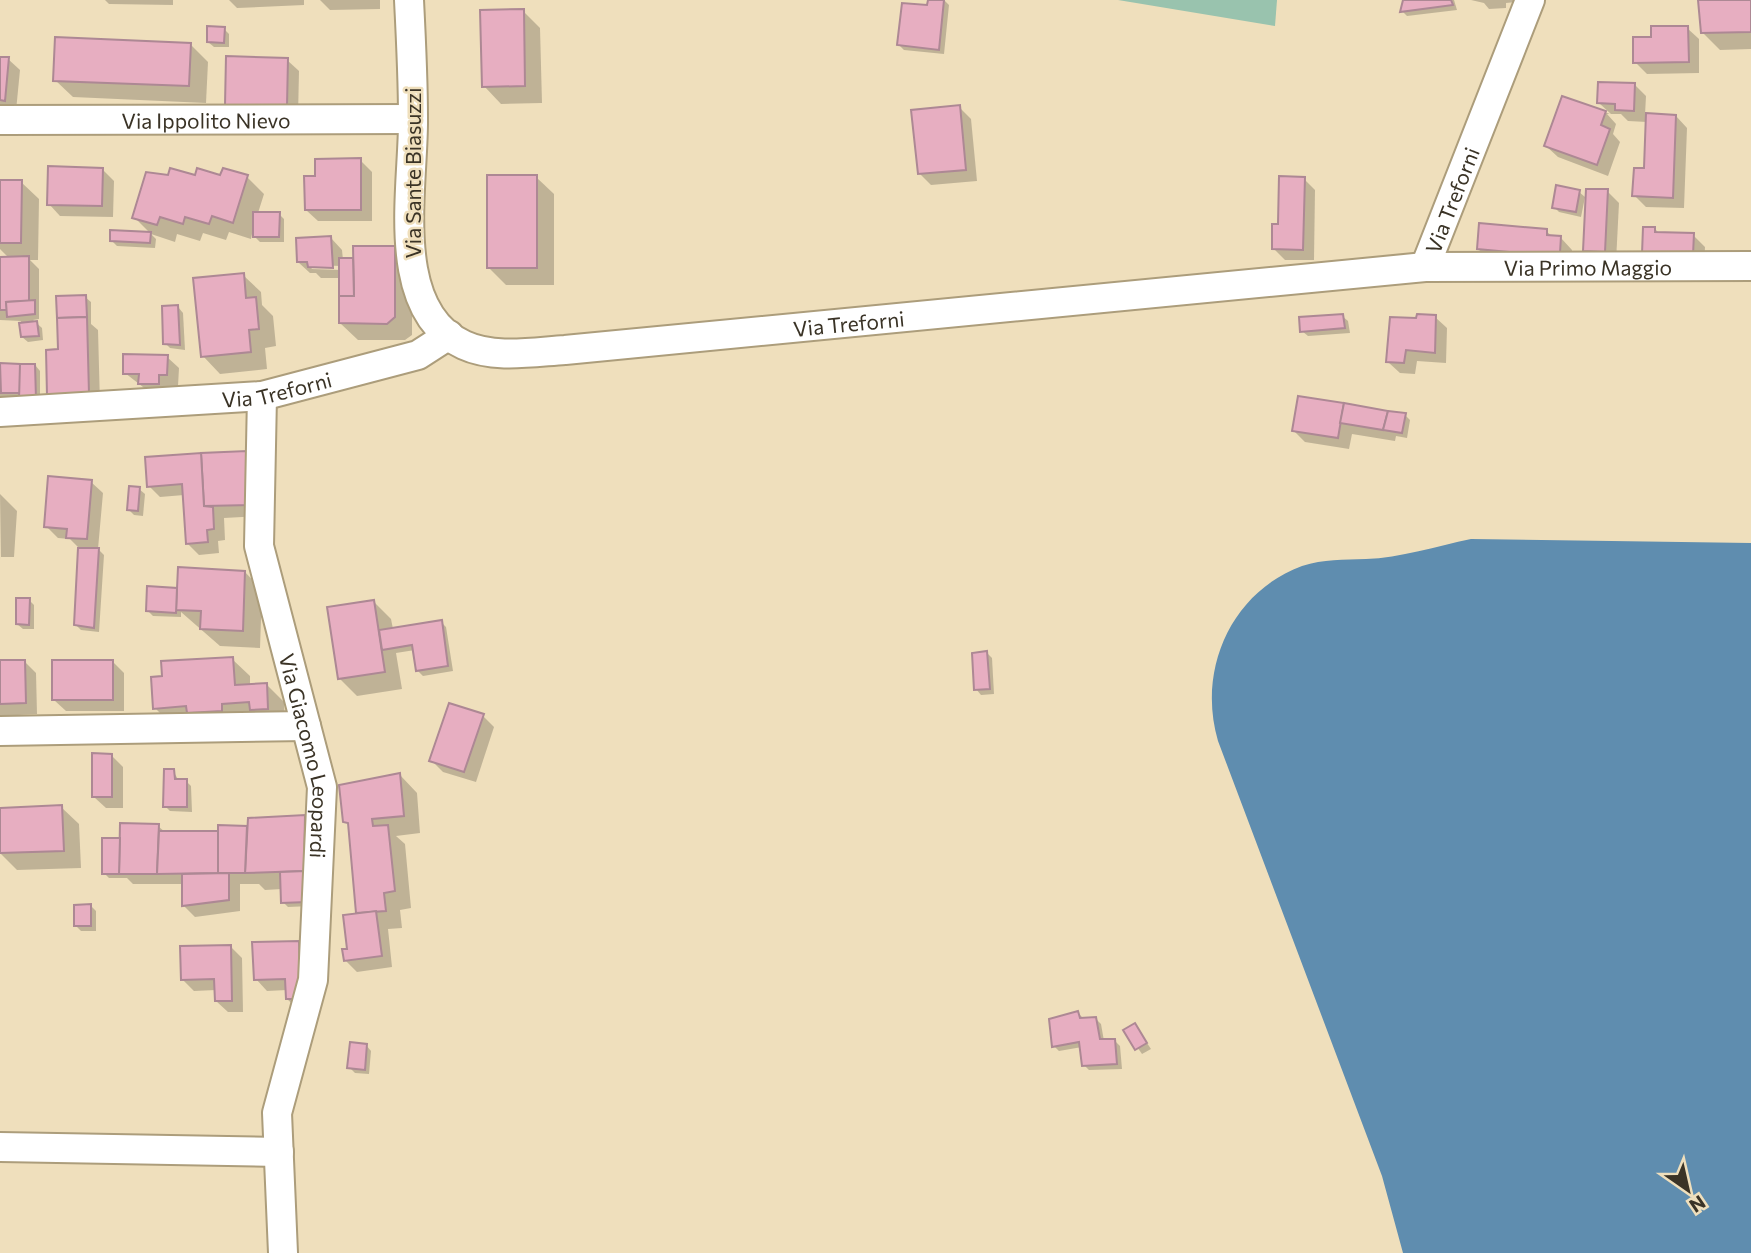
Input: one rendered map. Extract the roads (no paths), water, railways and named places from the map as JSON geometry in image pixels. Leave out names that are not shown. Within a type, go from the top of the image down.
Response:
[{"type":"street","name":"Via Sante Biasuzzi","points":[[409,0],[413,120],[409,250],[423,304],[449,335]]},
{"type":"street","name":"Via Treforni","points":[[0,412],[262,396],[418,355],[449,335],[477,351],[511,353],[565,350],[1425,267],[1530,0]]},
{"type":"street","name":"Via Ippolito Nievo","points":[[0,120],[413,120]]},
{"type":"street","name":"Via Primo Maggio","points":[[1425,267],[1751,266]]},
{"type":"street","name":"Via Giacomo Leopardi","points":[[262,396],[259,545],[322,787],[319,907],[313,980],[277,1113],[283,1253]]},
{"type":"street","points":[[0,731],[306,726]]},
{"type":"street","points":[[0,1147],[279,1152]]},
{"type":"water","points":[[1471,539],[1751,543],[1751,1253],[1403,1253],[1382,1176],[1218,741],[1212,687],[1217,661],[1239,614],[1256,594],[1277,578],[1318,562],[1379,558]]}]
